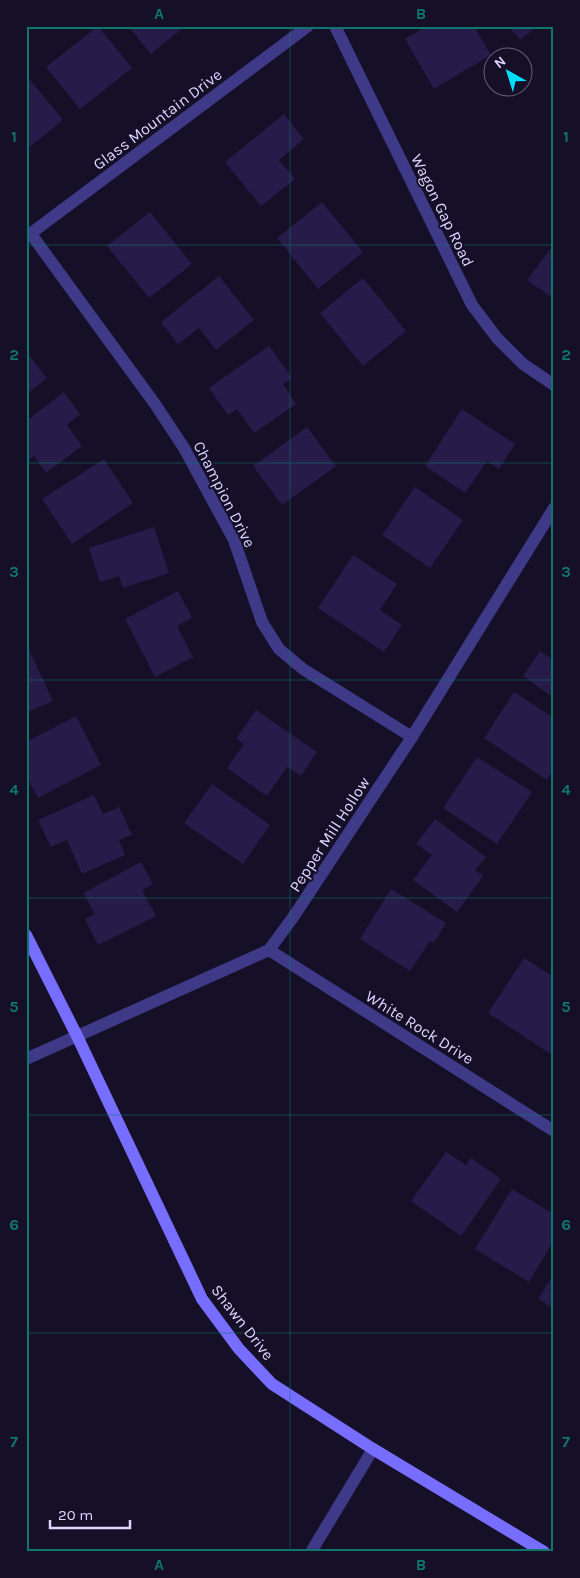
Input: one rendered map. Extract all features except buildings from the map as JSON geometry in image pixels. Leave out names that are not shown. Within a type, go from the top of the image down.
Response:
[{"type":"street","name":"Glass Mountain Drive","points":[[28,236],[308,26]]},
{"type":"street","name":"Wagon Gap Road","points":[[335,26],[472,305],[497,338],[523,364],[554,385]]},
{"type":"street","name":"Champion Drive","points":[[28,236],[155,404],[184,448],[234,540],[262,622],[279,649],[303,669],[412,737]]},
{"type":"street","name":"Pepper Mill Hollow","points":[[26,1059],[269,950],[294,916],[412,737],[554,508]]},
{"type":"street","name":"Shawn Drive","points":[[26,935],[77,1036],[202,1299],[239,1349],[272,1384],[373,1449],[544,1552]]},
{"type":"street","name":"White Rock Drive","points":[[269,950],[554,1131]]},
{"type":"street","points":[[311,1552],[373,1449]]}]
